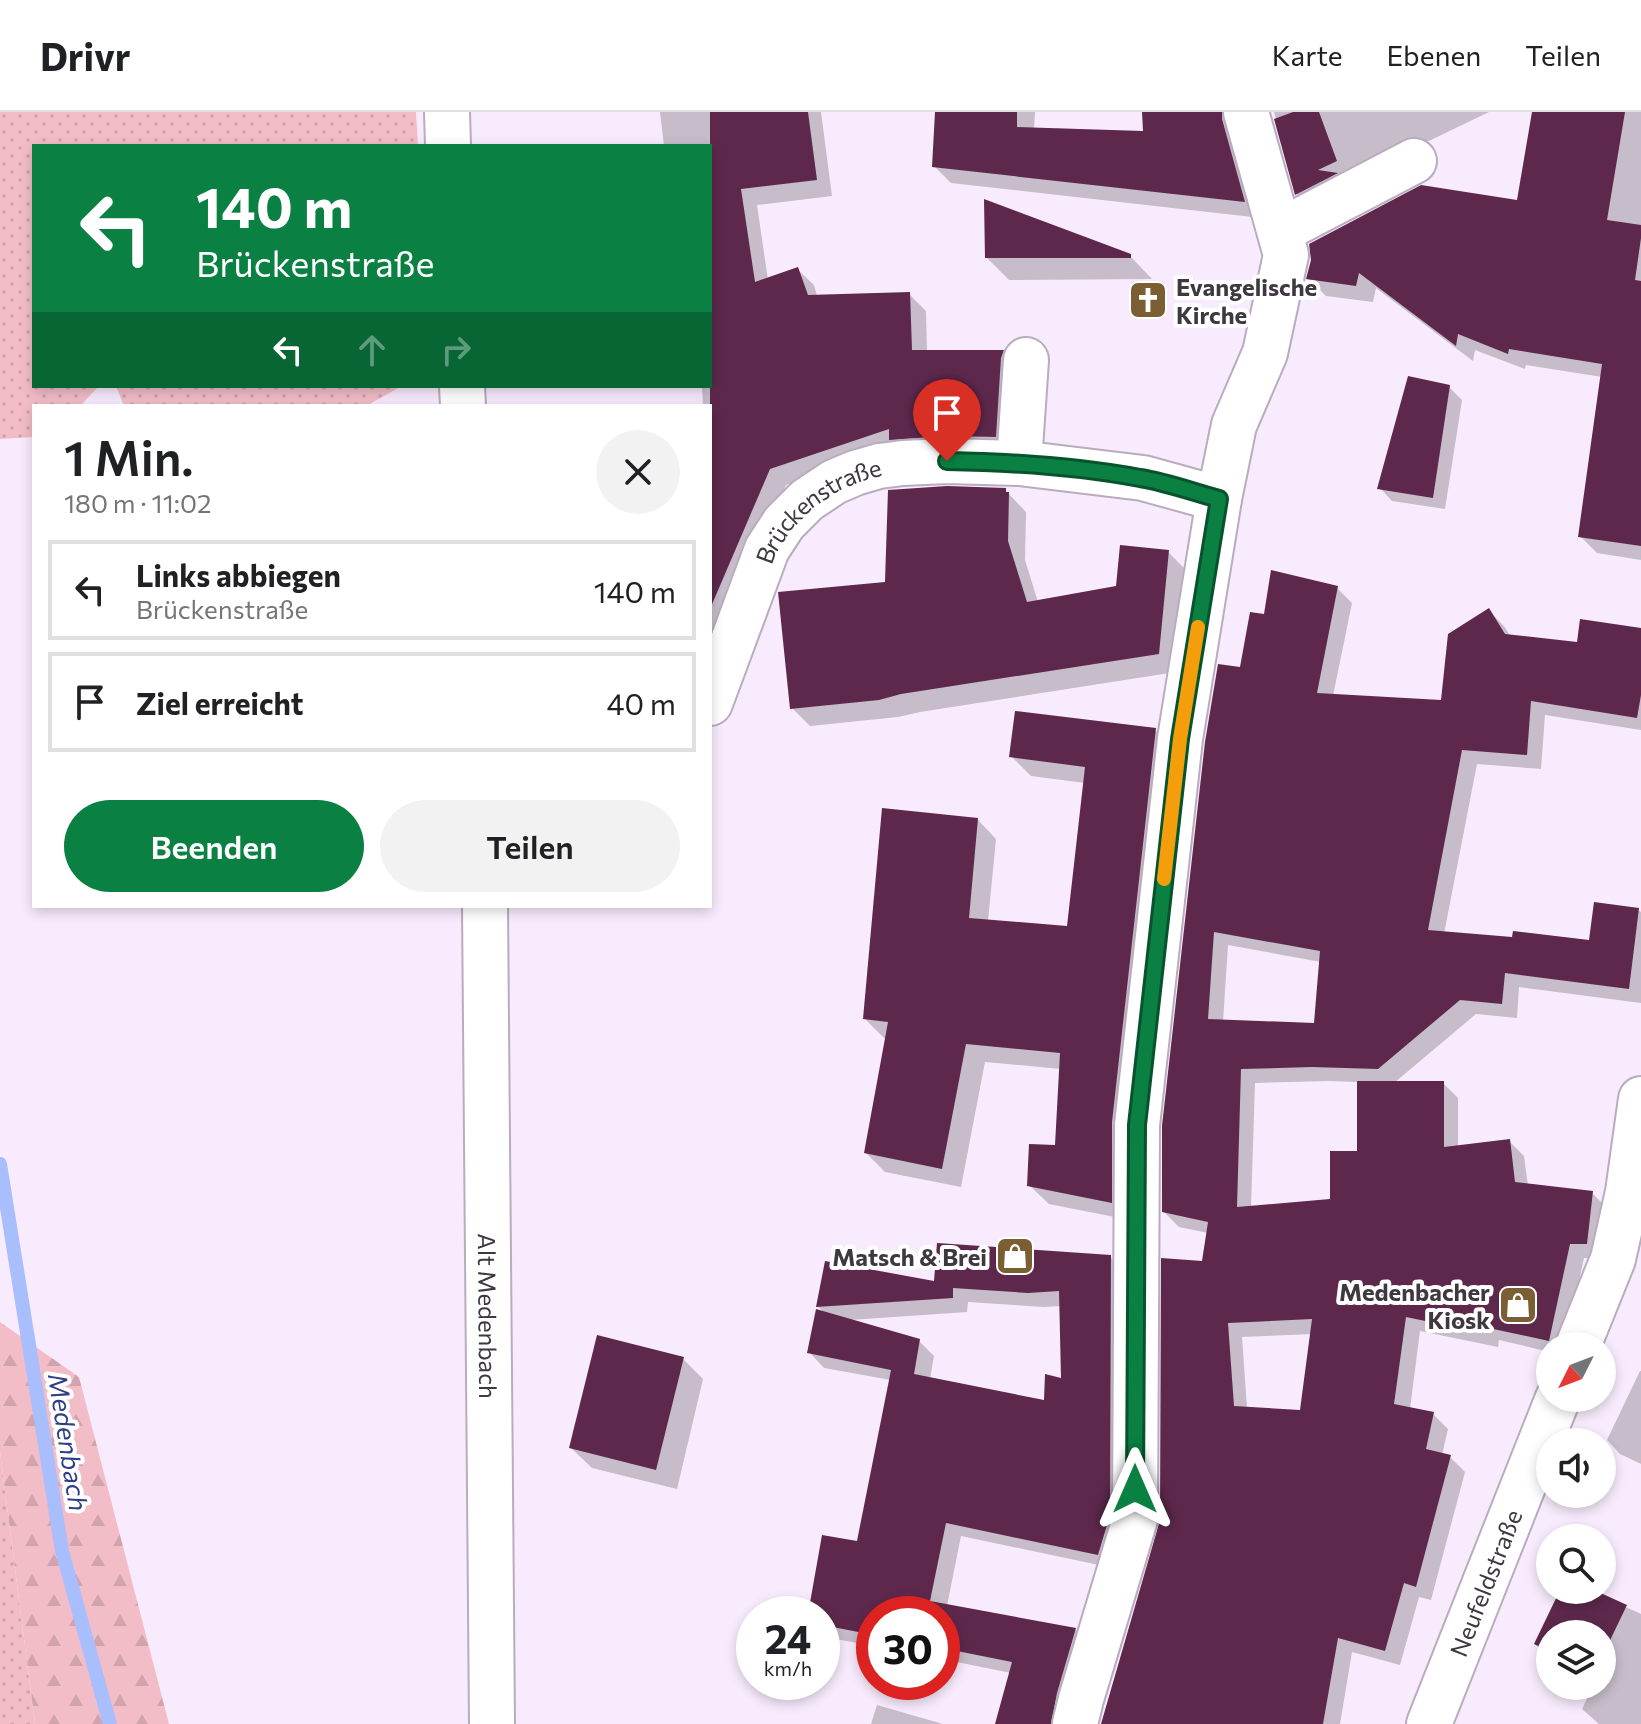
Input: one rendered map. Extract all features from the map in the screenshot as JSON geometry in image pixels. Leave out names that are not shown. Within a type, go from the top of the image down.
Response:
[{"type":"street","points":[[447,112],[448,144]]},
{"type":"street","points":[[1075,1724],[1135,1519],[1137,1125],[1180,739],[1234,425],[1265,353],[1286,255],[1246,112]]},
{"type":"street","points":[[1280,231],[1414,161]]},
{"type":"street","points":[[1019,463],[1026,360]]},
{"type":"street","name":"Brückenstraße","points":[[712,698],[767,549],[784,523],[807,500],[834,482],[855,473],[879,466],[947,461],[1019,463],[1143,478],[1219,499]]},
{"type":"street","name":"Alt Medenbach","points":[[485,908],[492,1724]]},
{"type":"street","points":[[1587,1332],[1627,1266],[1628,1192],[1641,1099]]},
{"type":"street","name":"Neufeldstraße","points":[[1429,1724],[1552,1412]]},
{"type":"green space","points":[[0,112],[416,112],[418,144],[32,144],[32,388],[97,388],[82,404],[32,404],[32,437],[0,439]]},
{"type":"green space","points":[[117,388],[398,388],[370,404],[123,404]]},
{"type":"green space","points":[[0,1322],[79,1377],[169,1724],[35,1724],[0,1452]]},
{"type":"green space","points":[[0,1452],[35,1724],[0,1724]]},
{"type":"building","points":[[710,112],[808,112],[817,180],[741,189],[755,282],[798,267],[808,295],[910,292],[912,350],[1004,350],[996,437],[946,436],[889,440],[889,429],[770,469],[712,604],[712,144]]},
{"type":"building","points":[[935,112],[1017,112],[1017,127],[1143,131],[1142,112],[1222,112],[1245,202],[932,167]]},
{"type":"building","points":[[1293,112],[1319,112],[1337,161],[1318,170],[1338,173],[1295,195],[1274,119]]},
{"type":"building","points":[[1532,112],[1625,112],[1607,220],[1641,225],[1635,280],[1641,281],[1641,546],[1578,537],[1602,364],[1509,349],[1508,354],[1458,334],[1456,346],[1359,273],[1356,286],[1306,279],[1311,260],[1309,244],[1421,185],[1517,200]]},
{"type":"building","points":[[984,199],[1131,254],[1131,258],[985,258]]},
{"type":"building","points":[[1408,376],[1450,385],[1433,498],[1377,489]]},
{"type":"building","points":[[947,486],[1006,488],[1009,492],[1008,541],[1027,602],[1116,586],[1120,545],[1169,550],[1159,654],[879,700],[790,709],[778,592],[885,582],[888,490]]},
{"type":"building","points":[[1271,570],[1338,586],[1317,693],[1441,700],[1448,634],[1489,608],[1505,634],[1577,642],[1580,619],[1641,628],[1641,695],[1637,718],[1531,701],[1527,755],[1462,750],[1428,930],[1512,937],[1513,931],[1589,940],[1594,902],[1639,908],[1629,989],[1505,973],[1502,1004],[1460,1000],[1378,1069],[1241,1069],[1237,1207],[1330,1199],[1330,1151],[1357,1151],[1357,1081],[1444,1081],[1444,1147],[1510,1139],[1515,1182],[1593,1191],[1587,1244],[1570,1244],[1551,1332],[1536,1332],[1536,1338],[1484,1327],[1483,1333],[1406,1317],[1394,1404],[1434,1412],[1426,1449],[1451,1455],[1416,1587],[1404,1583],[1385,1651],[1338,1638],[1323,1724],[1101,1724],[1160,1520],[1161,1258],[1202,1261],[1208,1222],[1162,1212],[1162,1126],[1205,742],[1218,664],[1240,667],[1250,612],[1264,614]],"holes":[[[1214,932],[1320,951],[1314,1023],[1208,1019]],[[1312,1319],[1300,1410],[1234,1406],[1228,1323]]]},
{"type":"building","points":[[1015,711],[1156,728],[1112,1122],[1112,1203],[1027,1186],[1029,1144],[1055,1145],[1060,1053],[966,1044],[942,1169],[864,1153],[888,1022],[863,1019],[882,808],[978,818],[969,918],[1067,926],[1085,767],[1009,757]]},
{"type":"building","points":[[937,1243],[1111,1255],[1110,1515],[1098,1555],[946,1523],[931,1596],[856,1596],[856,1632],[840,1628],[840,1596],[811,1596],[822,1535],[857,1541],[891,1370],[807,1353],[816,1309],[920,1339],[914,1374],[1044,1400],[1045,1374],[1061,1378],[1059,1291],[1028,1293],[953,1288],[953,1298],[816,1307],[825,1261],[934,1281]]},
{"type":"building","points":[[597,1335],[684,1357],[656,1470],[569,1448]]},
{"type":"building","points":[[1616,1600],[1627,1605],[1616,1628],[1616,1620],[1546,1620],[1553,1604],[1616,1604]]},
{"type":"building","points":[[960,1607],[1076,1628],[1051,1724],[995,1724],[1012,1662],[960,1652]]},
{"type":"waterway","name":"Medenbach","points":[[0,1164],[62,1551],[110,1724]]},
{"type":"slow traffic","points":[[1164,879],[1180,739],[1198,627]]},
{"type":"place","name":"Evangelische Kirche","points":[[1148,300]]},
{"type":"place","name":"Matsch & Brei","points":[[1015,1256]]},
{"type":"place","name":"Medenbacher Kiosk","points":[[1518,1305]]},
{"type":"route","points":[[947,461],[1019,463],[1143,478],[1219,499],[1180,739],[1137,1125],[1135,1489]]}]
